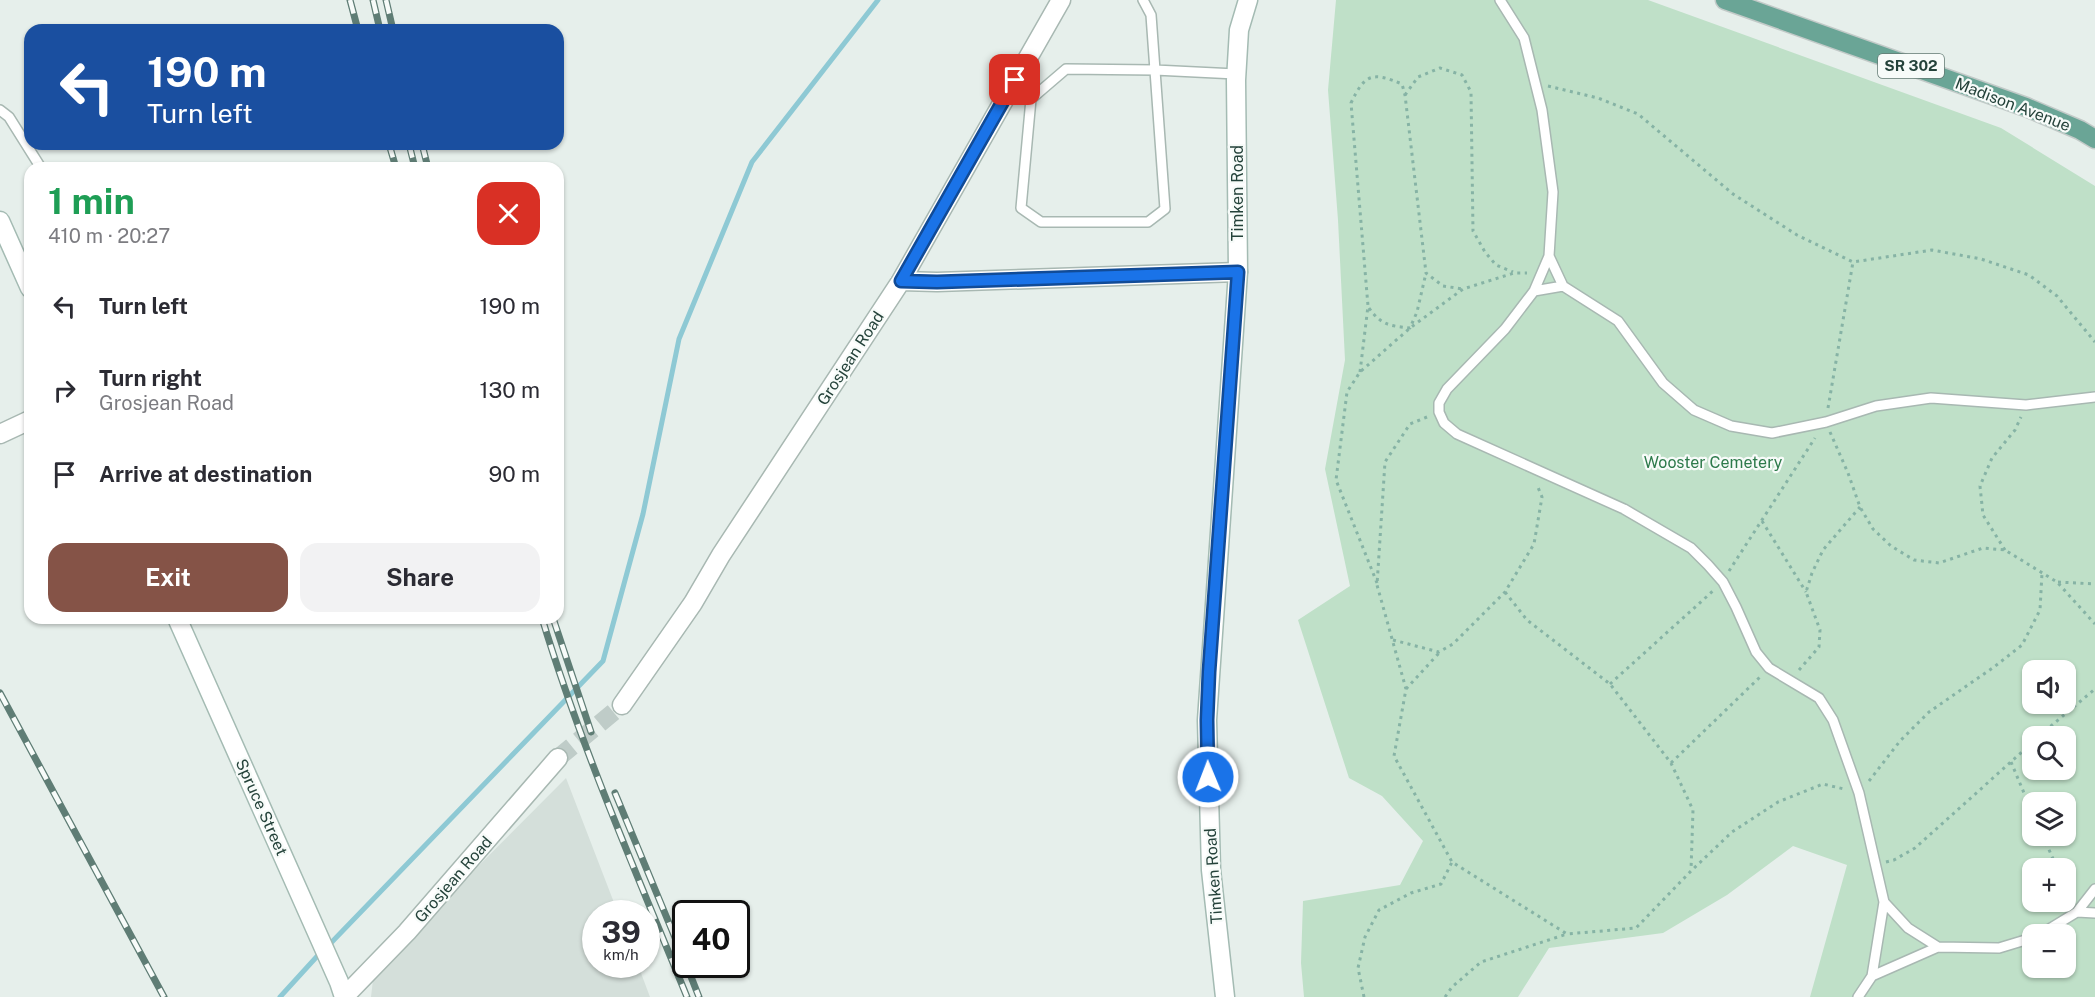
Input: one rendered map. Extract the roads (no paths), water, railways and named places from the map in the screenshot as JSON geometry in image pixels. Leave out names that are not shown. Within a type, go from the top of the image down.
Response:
[{"type":"main road","name":"Madison Avenue","points":[[1725,0],[2026,107],[2080,130],[2095,139]]},
{"type":"street","name":"Grosjean Road","points":[[622,705],[693,603],[721,555],[901,281],[1061,0]]},
{"type":"street","name":"Timken Road","points":[[1224,997],[1211,870],[1207,720],[1238,272],[1236,74],[1239,30],[1248,0]]},
{"type":"street","points":[[0,221],[24,275]]},
{"type":"street","points":[[901,281],[949,282],[1238,272]]},
{"type":"street","points":[[0,434],[24,423]]},
{"type":"street","name":"Spruce Street","points":[[180,624],[342,992]]},
{"type":"street","name":"Grosjean Road","points":[[342,992],[407,932],[558,758]]},
{"type":"lane","points":[[1143,0],[1151,15],[1155,70],[1165,209],[1148,222],[1041,222],[1021,208],[1031,99],[1066,69],[1155,70],[1236,74]]},
{"type":"lane","points":[[1500,0],[1524,38],[1542,110],[1553,192],[1549,256],[1534,291],[1505,329],[1448,390],[1439,403],[1439,412],[1444,423],[1457,434],[1624,509],[1691,548],[1722,582],[1756,652],[1769,668],[1819,698],[1833,720],[1859,793],[1884,902],[1872,976],[1858,997]]},
{"type":"lane","points":[[0,110],[9,117],[24,141]]},
{"type":"lane","points":[[1549,256],[1563,286],[1618,321],[1663,383],[1694,410],[1731,426],[1772,433],[1826,422],[1876,406],[1931,398],[2026,405],[2095,397]]},
{"type":"lane","points":[[1534,291],[1563,286]]},
{"type":"lane","points":[[2057,924],[2076,912],[2095,889]]},
{"type":"lane","points":[[1884,902],[1908,928],[1938,947]]},
{"type":"lane","points":[[2076,912],[2095,913]]},
{"type":"lane","points":[[1872,976],[1938,947],[1999,948],[2022,941]]},
{"type":"waterway","points":[[328,946],[603,661],[643,514],[679,339],[752,162],[878,0]]},
{"type":"waterway","points":[[280,997],[321,952]]},
{"type":"tunnel","points":[[558,758],[622,705]]},
{"type":"railway","points":[[350,0],[356,24]]},
{"type":"railway","points":[[373,0],[379,24]]},
{"type":"railway","points":[[386,0],[392,24]]},
{"type":"railway","points":[[391,150],[394,162]]},
{"type":"railway","points":[[410,150],[414,162]]},
{"type":"railway","points":[[424,150],[426,162]]},
{"type":"railway","points":[[544,624],[592,762],[687,997]]},
{"type":"railway","points":[[555,624],[591,732]]},
{"type":"railway","points":[[0,693],[164,997]]},
{"type":"railway","points":[[615,793],[672,930]]},
{"type":"railway","points":[[692,978],[699,997]]},
{"type":"park label","name":"Wooster Cemetery","points":[[1713,462]]}]
